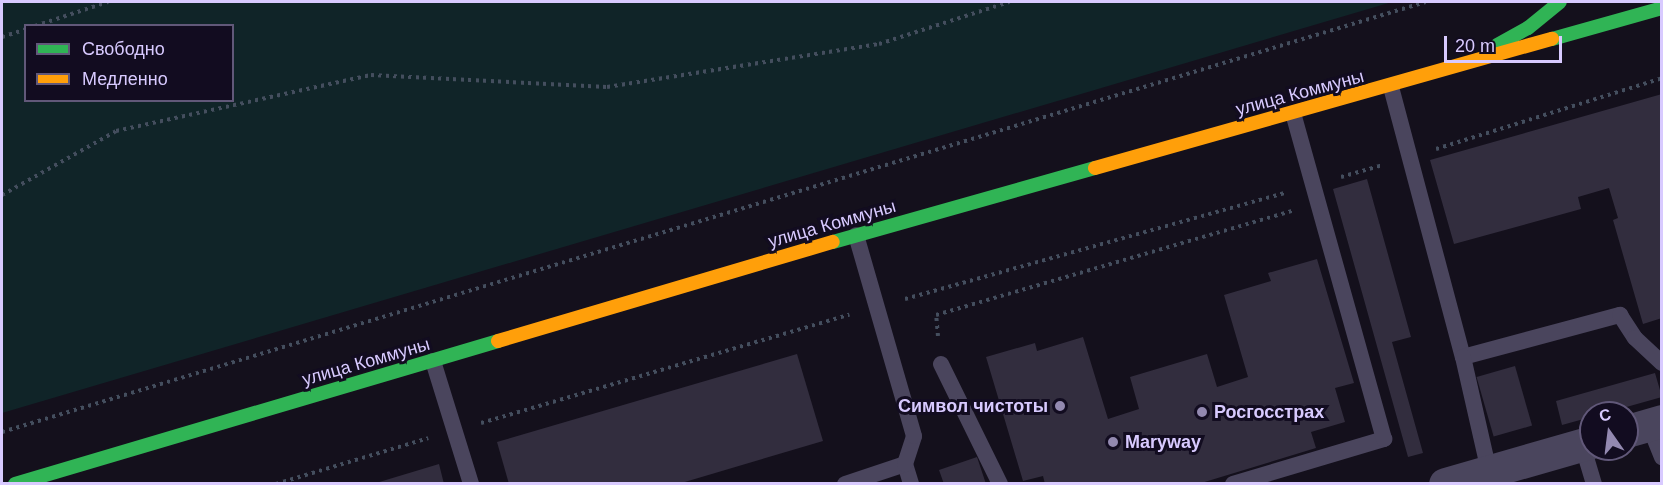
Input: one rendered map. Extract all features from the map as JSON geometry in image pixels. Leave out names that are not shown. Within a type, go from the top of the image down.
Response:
[{"type":"street","points":[[1453,69],[1528,28],[1560,2]]},
{"type":"street","name":"улица Коммуны","points":[[15,483],[856,235],[1391,87],[1662,8]]},
{"type":"street","points":[[1445,483],[1579,445]]},
{"type":"lane","points":[[1391,87],[1463,357],[1489,471]]},
{"type":"lane","points":[[1233,483],[1384,439],[1293,113]]},
{"type":"lane","points":[[856,235],[914,436],[905,464],[911,483]]},
{"type":"lane","points":[[1463,357],[1620,315],[1635,338],[1662,363]]},
{"type":"lane","points":[[433,361],[471,483]]},
{"type":"lane","points":[[941,363],[1000,483]]},
{"type":"lane","points":[[1646,426],[1662,458]]},
{"type":"lane","points":[[1590,461],[1594,483]]},
{"type":"lane","points":[[846,483],[905,464]]},
{"type":"path","points":[[41,24],[108,2]]},
{"type":"path","points":[[2,195],[116,131],[371,75],[607,87],[879,44],[1009,2]]},
{"type":"path","points":[[2,432],[1425,2]]},
{"type":"path","points":[[2,37],[24,30]]},
{"type":"path","points":[[276,483],[876,307],[1410,157],[1662,78]]},
{"type":"path","points":[[941,363],[936,315],[1319,204]]},
{"type":"green space","points":[[2,2],[1392,2],[2,413]]},
{"type":"building","points":[[1662,94],[1662,318],[1643,324],[1613,220],[1618,218],[1609,188],[1578,197],[1581,209],[1454,244],[1430,160]]},
{"type":"building","points":[[1367,179],[1411,337],[1392,342],[1423,453],[1408,457],[1333,189]]},
{"type":"building","points":[[1317,259],[1354,383],[1335,388],[1345,422],[1311,432],[1316,448],[1198,484],[1045,484],[1043,476],[1023,481],[986,357],[1035,343],[1037,351],[1083,337],[1108,419],[1139,409],[1130,377],[1207,354],[1217,387],[1248,377],[1224,295],[1271,281],[1268,273]]},
{"type":"building","points":[[797,354],[823,441],[678,484],[509,484],[497,442]]},
{"type":"building","points":[[1515,366],[1532,426],[1494,437],[1477,377]]},
{"type":"building","points":[[1655,373],[1662,397],[1639,403],[1639,401],[1579,401],[1579,420],[1562,425],[1556,401]]},
{"type":"building","points":[[977,457],[986,484],[944,484],[939,470]]},
{"type":"building","points":[[439,464],[444,484],[376,484],[376,483]]},
{"type":"traffic: fast","points":[[1497,45],[1528,28],[1560,2]]},
{"type":"traffic: fast","points":[[1552,39],[1662,8]]},
{"type":"traffic: fast","points":[[833,242],[1095,168]]},
{"type":"traffic: fast","points":[[15,484],[498,341]]},
{"type":"traffic: slow","points":[[1095,168],[1552,39]]},
{"type":"traffic: slow","points":[[498,341],[833,242]]},
{"type":"place","name":"Символ чистоты","points":[[1060,406]]},
{"type":"place","name":"Росгосстрах","points":[[1202,412]]},
{"type":"place","name":"Maryway","points":[[1113,442]]}]
